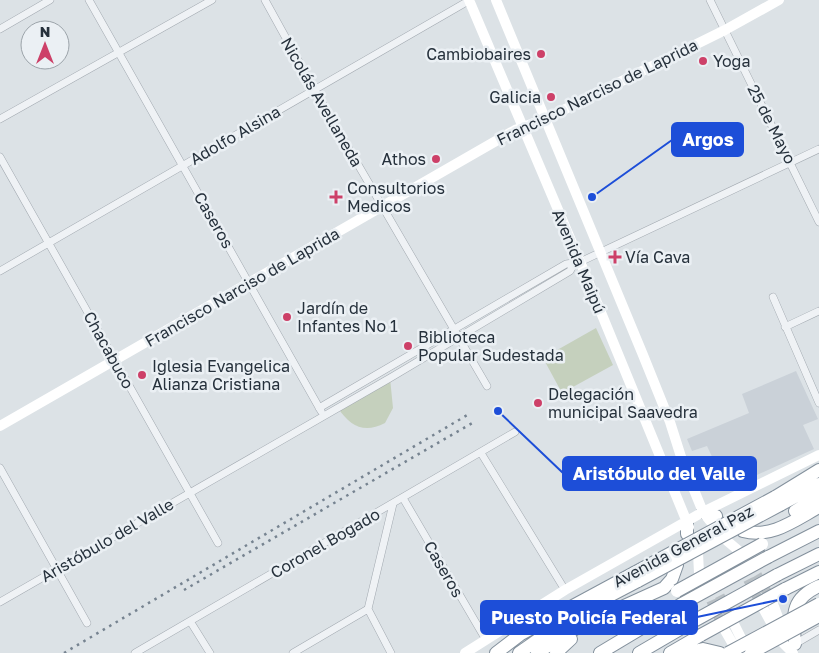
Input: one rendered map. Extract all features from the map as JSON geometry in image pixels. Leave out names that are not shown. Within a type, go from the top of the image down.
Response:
[{"type":"highway","name":"Avenida General Paz","points":[[496,653],[529,629],[636,577],[777,501],[819,470]]},
{"type":"highway","points":[[777,501],[819,484]]},
{"type":"highway","points":[[819,496],[771,524],[747,528],[756,534],[769,533],[819,507]]},
{"type":"highway","points":[[556,653],[564,644],[578,635],[637,612],[762,544],[819,516]]},
{"type":"highway","points":[[600,653],[680,605],[768,557],[819,532]]},
{"type":"highway","points":[[639,653],[777,575],[819,554]]},
{"type":"highway","points":[[536,653],[578,627],[664,588],[672,579],[677,565]]},
{"type":"highway","points":[[670,653],[819,572]]},
{"type":"highway","points":[[519,653],[575,614],[636,577]]},
{"type":"highway","points":[[793,650],[796,605],[802,596],[819,586]]},
{"type":"highway","points":[[728,653],[819,604]]},
{"type":"highway","points":[[749,653],[819,616]]},
{"type":"highway","points":[[546,653],[556,640]]},
{"type":"highway","points":[[686,653],[703,649],[720,653]]},
{"type":"main road","name":"Avenida Maipú","points":[[469,0],[688,529]]},
{"type":"main road","name":"Avenida Maipú","points":[[496,0],[665,409],[678,452],[711,517]]},
{"type":"main road","name":"Francisco Narciso de Laprida","points":[[0,426],[523,127],[545,119],[725,30],[779,0]]},
{"type":"main road","points":[[465,653],[565,590],[711,517],[819,455]]},
{"type":"main road","points":[[726,540],[736,552]]},
{"type":"main road","points":[[698,554],[702,571]]},
{"type":"main road","points":[[768,601],[793,650],[781,642],[773,626],[768,601]]},
{"type":"main road","points":[[738,653],[728,624],[749,653]]},
{"type":"street","points":[[0,29],[50,0]]},
{"type":"street","name":"Caseros","points":[[89,0],[323,415]]},
{"type":"street","points":[[0,119],[212,0]]},
{"type":"street","name":"Nicolás Avellaneda","points":[[265,0],[314,89],[487,386]]},
{"type":"street","name":"Adolfo Alsina","points":[[0,270],[469,0]]},
{"type":"street","name":"25 de Mayo","points":[[710,0],[819,222]]},
{"type":"street","name":"Aristóbulo del Valle","points":[[319,408],[566,264],[577,263],[819,150]]},
{"type":"street","name":"Chacabuco","points":[[0,157],[50,242],[114,360],[218,543]]},
{"type":"street","name":"Aristóbulo del Valle","points":[[0,602],[570,271],[577,263]]},
{"type":"street","points":[[773,297],[819,404]]},
{"type":"street","points":[[786,327],[819,311]]},
{"type":"street","name":"Coronel Bogado","points":[[135,653],[515,432]]},
{"type":"street","points":[[481,453],[565,590]]},
{"type":"street","points":[[0,468],[87,623]]},
{"type":"street","name":"Caseros","points":[[403,498],[486,640]]},
{"type":"street","points":[[391,653],[368,609],[392,504]]},
{"type":"street","points":[[293,653],[368,609]]},
{"type":"street","points":[[190,621],[210,653]]},
{"type":"street","points":[[793,650],[819,630]]},
{"type":"shaded area","points":[[796,371],[818,419],[803,425],[814,449],[737,484],[726,458],[715,463],[707,446],[692,451],[687,439],[749,413],[742,394]]},
{"type":"green space","points":[[596,328],[613,365],[562,393],[543,358]]},
{"type":"green space","points":[[390,378],[393,408],[385,423],[364,428],[353,424],[338,408]]},
{"type":"tunnel","points":[[739,551],[750,563],[772,601]]},
{"type":"tunnel","points":[[734,553],[762,606]]},
{"type":"tunnel","points":[[706,569],[733,622]]},
{"type":"tunnel","points":[[699,573],[723,627]]},
{"type":"railway","points":[[64,653],[469,414]]},
{"type":"railway","points":[[184,590],[474,422]]},
{"type":"place","name":"Cambiobaires","points":[[541,54]]},
{"type":"place","name":"Yoga","points":[[703,61]]},
{"type":"place","name":"Galicia","points":[[551,97]]},
{"type":"place","name":"Athos","points":[[436,159]]},
{"type":"place","name":"Consultorios Medicos","points":[[336,197]]},
{"type":"place","name":"Argos","points":[[592,197]]},
{"type":"place","name":"Vía Cava","points":[[615,257]]},
{"type":"place","name":"Jardín de Infantes No 1","points":[[287,317]]},
{"type":"place","name":"Biblioteca Popular Sudestada","points":[[408,346]]},
{"type":"place","name":"Iglesia Evangelica Alianza Cristiana","points":[[142,375]]},
{"type":"place","name":"Delegación municipal Saavedra","points":[[538,403]]},
{"type":"place","name":"Aristóbulo del Valle","points":[[498,411]]},
{"type":"place","name":"Puesto Policía Federal","points":[[783,599]]}]
